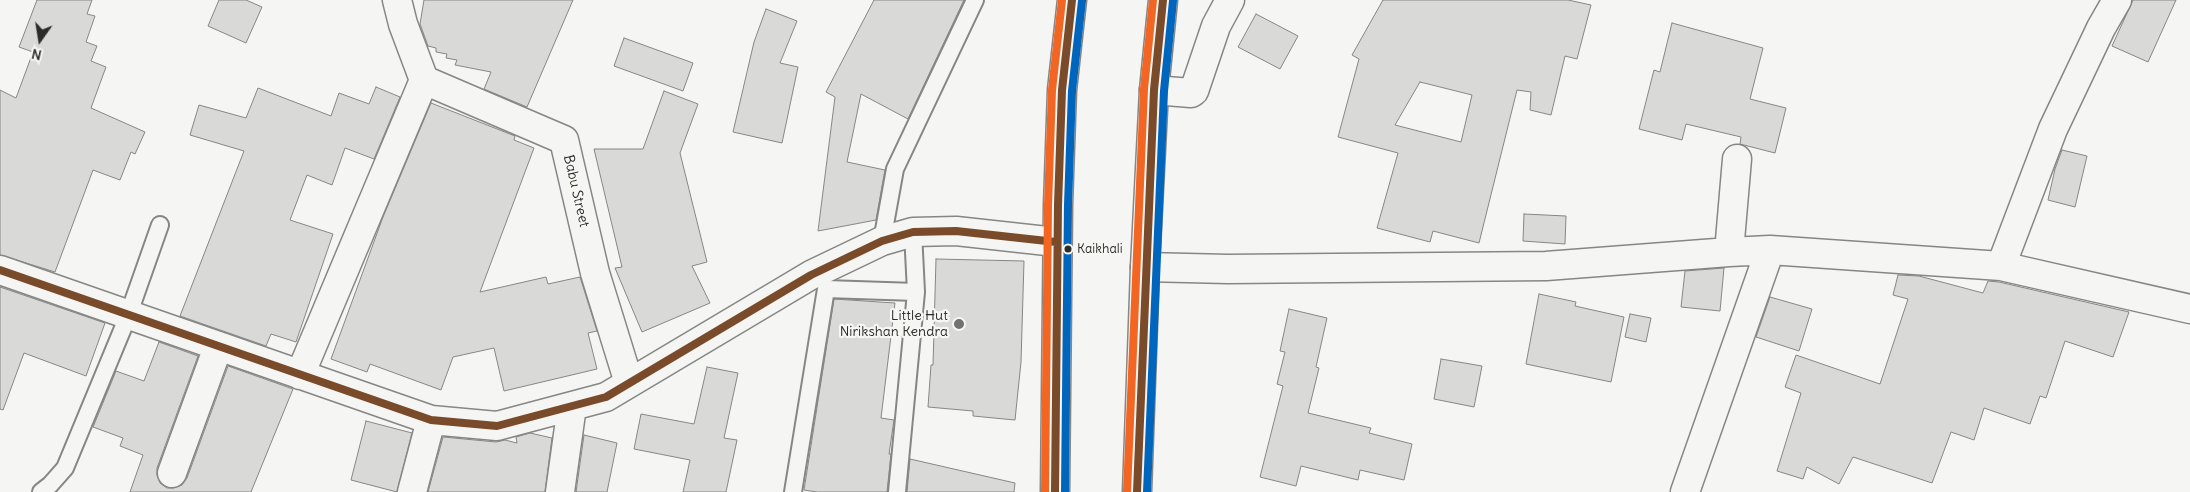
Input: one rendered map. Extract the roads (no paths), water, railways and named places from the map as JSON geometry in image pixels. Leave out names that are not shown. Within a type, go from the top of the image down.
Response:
[{"type":"street","points":[[300,375],[424,80],[403,24],[398,0]]},
{"type":"street","points":[[1055,492],[1056,242],[1062,90],[1072,0]]},
{"type":"street","points":[[1137,492],[1145,267],[1154,90],[1164,0]]},
{"type":"street","points":[[1154,90],[1191,93],[1194,91],[1216,26],[1230,0]]},
{"type":"street","points":[[2001,266],[2053,130],[2101,28],[2117,0]]},
{"type":"street","name":"Babu Street","points":[[424,80],[564,140],[595,273],[630,383]]},
{"type":"street","points":[[1729,252],[1736,159]]},
{"type":"street","points":[[0,270],[431,420],[497,426],[606,397],[812,275],[882,242],[913,232],[956,231],[1056,242]]},
{"type":"street","points":[[1145,267],[1238,269],[1546,266],[1770,250],[2001,266],[2190,309]]},
{"type":"street","points":[[1685,492],[1770,250]]},
{"type":"street","points":[[172,473],[218,347]]},
{"type":"street","points":[[560,492],[572,406]]},
{"type":"street","points":[[412,492],[431,420]]},
{"type":"lane","points":[[882,242],[895,169],[975,0]]},
{"type":"lane","points":[[41,492],[65,468],[128,316],[160,226]]},
{"type":"lane","points":[[897,492],[916,292],[913,232]]},
{"type":"lane","points":[[793,492],[826,289],[916,292]]},
{"type":"place","name":"Kaikhali","points":[[1068,249]]},
{"type":"place","name":"Little Hut Nirikshan Kendra","points":[[959,324]]}]
